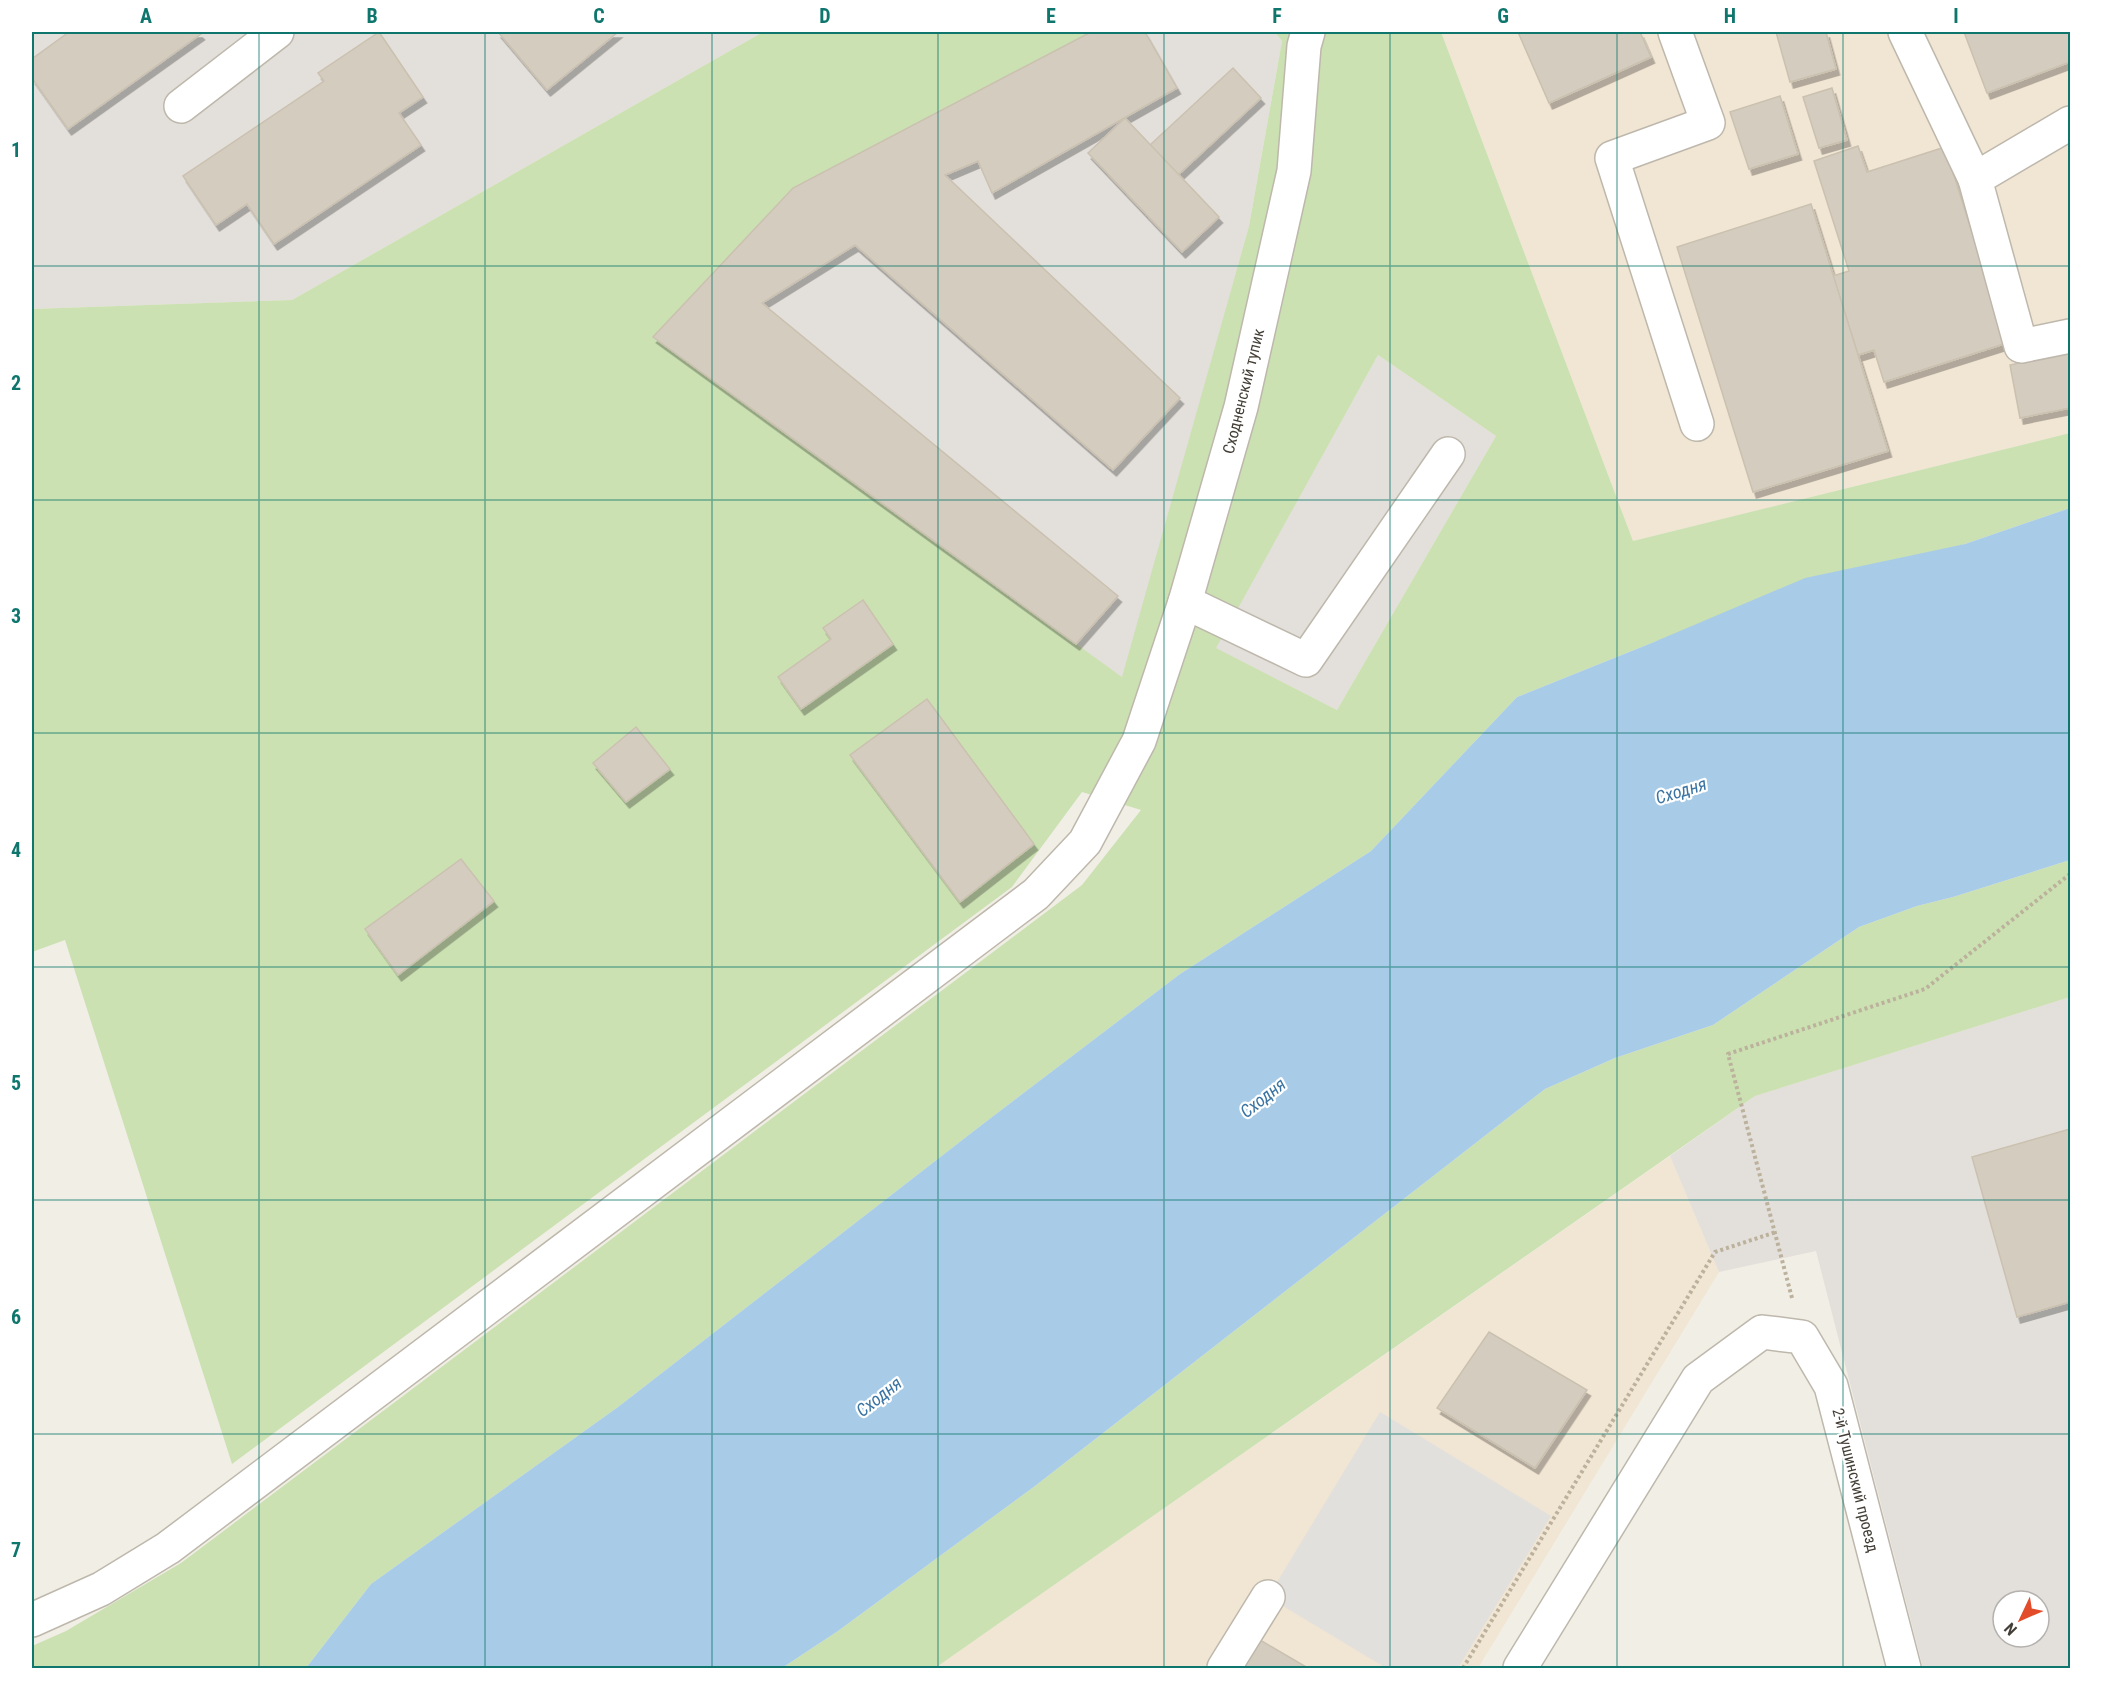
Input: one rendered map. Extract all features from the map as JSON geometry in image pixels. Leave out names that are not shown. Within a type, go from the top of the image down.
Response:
[{"type":"street","points":[[181,106],[277,32]]},
{"type":"street","name":"Сходненский тупик","points":[[32,1620],[101,1589],[168,1548],[1036,894],[1085,843],[1138,741],[1185,602],[1241,407],[1291,182],[1304,46],[1308,32]]},
{"type":"street","points":[[1675,32],[1708,123],[1612,158],[1697,424]]},
{"type":"street","points":[[1905,32],[1975,178],[2021,346],[2070,336]]},
{"type":"street","points":[[1975,178],[2070,123]]},
{"type":"street","points":[[1185,602],[1306,660],[1448,454]]},
{"type":"street","points":[[1520,1668],[1698,1379],[1762,1332],[1802,1337]]},
{"type":"street","name":"2-й Тушинский проезд","points":[[1802,1337],[1831,1386],[1904,1668]]},
{"type":"street","points":[[1224,1668],[1268,1597]]},
{"type":"path","points":[[1802,1337],[1728,1054],[1925,989],[2070,874]]},
{"type":"path","points":[[1463,1668],[1715,1252],[1776,1232]]},
{"type":"shaded area","points":[[32,32],[763,32],[292,300],[32,309]]},
{"type":"shaded area","points":[[1091,32],[1275,32],[1282,41],[1249,226],[1123,678],[653,337],[793,188]]},
{"type":"shaded area","points":[[1441,32],[2070,32],[2070,433],[1633,541]]},
{"type":"shaded area","points":[[1378,355],[1496,436],[1337,710],[1215,648]]},
{"type":"shaded area","points":[[2070,997],[2070,1668],[1923,1668],[1816,1251],[1719,1272],[1670,1156],[1755,1096]]},
{"type":"shaded area","points":[[1670,1156],[1719,1272],[1478,1668],[935,1668]]},
{"type":"shaded area","points":[[1380,1412],[1551,1516],[1458,1668],[1386,1668],[1268,1597]]},
{"type":"green space","points":[[763,32],[1091,32],[793,188],[653,337],[1122,677],[1249,226],[1282,41],[1275,32],[1441,32],[1633,541],[2070,433],[2070,508],[1965,544],[1654,642],[1517,697],[1371,851],[1180,974],[618,1407],[371,1584],[306,1668],[32,1668],[32,1646],[66,1631],[181,1563],[1082,885],[1141,810],[1082,792],[1012,887],[232,1464],[65,940],[32,952],[32,309],[292,300]],"holes":[[[1378,355],[1496,436],[1337,710],[1216,648]]]},
{"type":"green space","points":[[2070,860],[2070,997],[1755,1096],[935,1668],[782,1668],[838,1631],[1035,1486],[1545,1089],[1615,1058],[1713,1025],[1859,927],[1917,906]]},
{"type":"water","name":"Сходня","points":[[2070,508],[2070,860],[1917,906],[1859,927],[1713,1025],[1615,1058],[1545,1089],[1035,1486],[838,1631],[782,1668],[306,1668],[371,1584],[618,1407],[1180,974],[1371,851],[1517,697],[1805,578],[1965,544]]},
{"type":"building","points":[[69,32],[199,32],[201,34],[68,129],[32,78],[32,59]]},
{"type":"building","points":[[379,32],[423,97],[399,113],[421,145],[274,244],[247,204],[216,225],[183,176],[324,81],[318,73]]},
{"type":"building","points":[[498,32],[618,32],[547,90]]},
{"type":"building","points":[[1091,32],[1145,32],[1177,88],[992,193],[978,161],[945,175],[1180,398],[1113,470],[855,245],[762,303],[1118,596],[1076,644],[653,337],[793,188]]},
{"type":"building","points":[[1518,32],[1640,32],[1651,57],[1549,103]]},
{"type":"building","points":[[1776,32],[1826,32],[1836,69],[1790,82]]},
{"type":"building","points":[[1964,32],[2070,32],[2070,62],[1987,93]]},
{"type":"building","points":[[1233,68],[1261,98],[1178,175],[1150,145]]},
{"type":"building","points":[[1832,88],[1847,140],[1819,148],[1803,97]]},
{"type":"building","points":[[1780,96],[1798,154],[1749,169],[1730,112]]},
{"type":"building","points":[[1125,118],[1219,217],[1182,252],[1088,153]]},
{"type":"building","points":[[1858,146],[1867,172],[1945,147],[2007,343],[1884,382],[1874,350],[1858,355],[1833,276],[1849,271],[1814,161]]},
{"type":"building","points":[[1811,204],[1888,451],[1753,492],[1677,247]]},
{"type":"building","points":[[2070,352],[2070,408],[2020,418],[2010,365]]},
{"type":"building","points":[[863,600],[893,644],[801,709],[778,677],[831,639],[823,628]]},
{"type":"building","points":[[927,699],[1034,844],[960,902],[850,755]]},
{"type":"building","points":[[636,727],[670,769],[626,802],[593,763]]},
{"type":"building","points":[[461,859],[494,901],[398,975],[365,929]]},
{"type":"building","points":[[2070,1129],[2070,1302],[2017,1317],[1972,1157]]},
{"type":"building","points":[[1489,1332],[1587,1390],[1535,1468],[1437,1408]]},
{"type":"building","points":[[1260,1640],[1308,1668],[1242,1668]]}]
